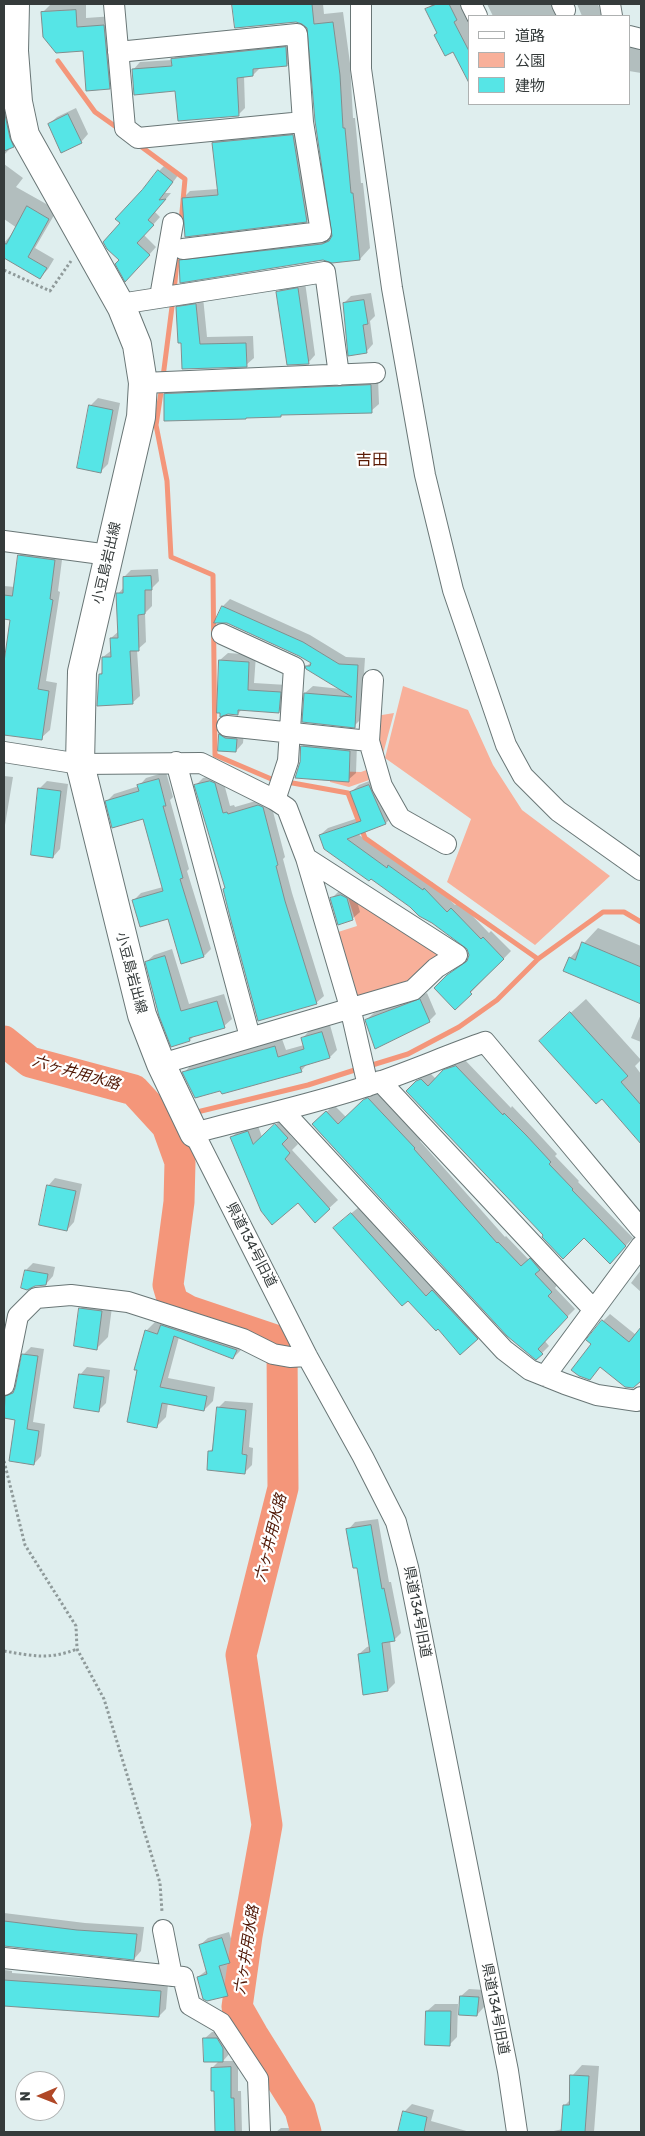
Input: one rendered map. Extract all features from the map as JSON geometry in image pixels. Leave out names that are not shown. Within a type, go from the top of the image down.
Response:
[{"type":"main road","name":"小豆島岩出線","points":[[15,4],[14,51],[18,102],[25,135],[120,304],[137,345],[157,383],[141,417],[82,672],[80,764],[142,1015],[160,1064],[194,1133]]},
{"type":"street","points":[[114,4],[125,128],[138,138],[303,122]]},
{"type":"street","points":[[361,4],[361,69],[392,288],[425,475],[453,590],[506,745],[523,776],[558,811],[641,870]]},
{"type":"street","points":[[470,4],[476,15]]},
{"type":"street","points":[[118,52],[297,34],[303,122],[321,232],[183,248]]},
{"type":"street","points":[[170,296],[173,223]]},
{"type":"street","points":[[120,304],[325,272],[339,375]]},
{"type":"street","points":[[157,383],[375,373]]},
{"type":"street","points":[[4,541],[109,555]]},
{"type":"street","points":[[222,634],[294,667],[288,761],[279,788],[306,858],[369,1075],[594,1310]]},
{"type":"street","points":[[373,680],[369,741],[382,786],[400,818],[446,844]]},
{"type":"street","points":[[227,726],[369,741]]},
{"type":"street","points":[[4,752],[80,764],[201,763],[279,788]]},
{"type":"street","points":[[176,762],[250,1037]]},
{"type":"street","points":[[160,1064],[413,990],[436,968],[457,955],[306,858]]},
{"type":"street","points":[[194,1133],[258,1115],[283,1111],[369,1075],[485,1042],[641,1229]]},
{"type":"street","points":[[283,1111],[504,1350],[530,1370],[597,1396],[637,1401],[641,1397]]},
{"type":"street","name":"県道134号旧道","points":[[194,1133],[290,1356],[363,1457],[396,1522],[408,1567],[508,2071],[517,2132]]},
{"type":"street","points":[[545,1376],[641,1246]]},
{"type":"street","points":[[4,1385],[18,1316],[36,1298],[71,1295],[128,1302],[290,1356]]},
{"type":"street","points":[[163,1930],[172,1976]]},
{"type":"street","points":[[4,1958],[182,1977],[190,2005],[221,2023],[258,2079],[260,2132]]},
{"type":"path","points":[[4,270],[50,291],[85,240]]},
{"type":"path","points":[[4,1461],[25,1545],[76,1626],[77,1649],[104,1698],[160,1883],[163,1930]]},
{"type":"path","points":[[4,1651],[36,1657],[59,1656],[77,1649]]},
{"type":"green space","points":[[403,686],[468,710],[493,765],[522,810],[610,876],[535,945],[447,882],[471,819],[385,758]]},
{"type":"green space","points":[[394,713],[383,754],[376,737],[376,716]]},
{"type":"green space","points":[[369,769],[372,779],[349,787],[330,782],[330,771],[361,772]]},
{"type":"green space","points":[[345,888],[443,953],[409,985],[360,999],[352,995],[335,933],[357,926]]},
{"type":"building","points":[[232,4],[312,4],[314,24],[333,22],[340,75],[343,128],[345,128],[360,260],[332,263],[323,260],[180,283],[179,260],[322,244],[329,241],[332,236],[315,121],[307,28],[296,22],[235,28]]},
{"type":"building","points":[[437,4],[449,4],[457,20],[454,22],[468,49],[468,81],[453,52],[445,56],[434,35],[437,33],[425,9]]},
{"type":"building","points":[[76,10],[77,27],[104,25],[110,89],[86,91],[83,51],[56,53],[43,37],[41,12]]},
{"type":"building","points":[[286,47],[287,66],[253,69],[253,76],[237,78],[239,116],[178,121],[175,91],[134,95],[132,69],[172,66],[171,59]]},
{"type":"building","points":[[4,110],[10,138],[14,147],[4,151]]},
{"type":"building","points":[[68,114],[82,143],[61,153],[48,124]]},
{"type":"building","points":[[293,135],[307,222],[185,237],[182,198],[218,195],[212,143]]},
{"type":"building","points":[[158,170],[173,182],[159,200],[166,199],[148,220],[154,225],[137,243],[150,255],[125,282],[115,264],[119,260],[107,249],[103,242],[120,223],[115,219]]},
{"type":"building","points":[[27,206],[49,219],[28,257],[47,268],[40,279],[4,258],[4,243],[6,244]]},
{"type":"building","points":[[298,288],[309,364],[287,365],[276,292]]},
{"type":"building","points":[[364,300],[368,324],[363,325],[367,353],[348,356],[343,303]]},
{"type":"building","points":[[196,304],[200,344],[246,343],[247,367],[182,369],[181,343],[178,343],[176,307]]},
{"type":"building","points":[[371,385],[372,413],[164,421],[164,394]]},
{"type":"building","points":[[89,405],[113,410],[101,473],[77,468]]},
{"type":"building","points":[[18,555],[55,560],[50,599],[53,600],[38,689],[49,691],[42,740],[4,735],[4,662],[10,620],[4,619],[4,595],[12,596]]},
{"type":"building","points":[[151,576],[152,590],[145,590],[145,614],[138,615],[139,651],[130,651],[133,704],[97,706],[99,674],[102,674],[102,657],[111,657],[110,638],[118,638],[116,593],[123,593],[123,577]]},
{"type":"building","points":[[222,606],[303,642],[339,664],[358,665],[355,728],[302,722],[304,693],[352,697],[306,669],[305,666],[310,666],[311,663],[299,656],[227,623],[214,623]]},
{"type":"building","points":[[219,660],[249,662],[248,690],[281,692],[279,713],[238,710],[238,715],[228,714],[220,717],[220,713],[217,713]]},
{"type":"building","points":[[219,734],[225,738],[237,739],[236,752],[218,751]]},
{"type":"building","points":[[301,746],[350,751],[349,782],[295,778],[300,762]]},
{"type":"building","points":[[159,779],[166,806],[163,806],[183,878],[180,879],[204,957],[181,964],[168,919],[140,927],[132,900],[163,891],[143,819],[112,828],[105,801],[139,791],[137,785]]},
{"type":"building","points":[[210,781],[215,783],[223,813],[227,812],[228,814],[258,805],[263,807],[285,901],[317,1004],[258,1021],[223,889],[225,888],[194,785]]},
{"type":"building","points":[[369,785],[386,824],[347,839],[387,868],[388,865],[423,890],[424,888],[447,912],[451,908],[481,939],[483,937],[504,959],[470,992],[472,994],[455,1010],[434,988],[447,975],[467,961],[469,955],[467,949],[432,923],[419,916],[410,907],[371,879],[369,881],[324,849],[319,835],[361,821],[350,792]]},
{"type":"building","points":[[38,788],[61,791],[53,858],[31,855]]},
{"type":"building","points":[[341,895],[347,898],[353,920],[338,925],[330,898]]},
{"type":"building","points":[[582,942],[641,967],[641,1004],[563,971],[569,957],[575,960]]},
{"type":"building","points":[[165,956],[181,1011],[217,1001],[225,1028],[189,1038],[190,1041],[171,1047],[159,1016],[145,962]]},
{"type":"building","points":[[420,999],[430,1022],[375,1049],[365,1020]]},
{"type":"building","points":[[570,1012],[628,1076],[621,1082],[641,1105],[641,1144],[602,1099],[596,1104],[539,1041]]},
{"type":"building","points":[[322,1032],[330,1058],[300,1067],[302,1072],[222,1094],[220,1091],[195,1098],[182,1072],[275,1046],[278,1057],[304,1049],[301,1038]]},
{"type":"building","points":[[456,1066],[503,1115],[504,1113],[526,1135],[551,1162],[549,1164],[572,1190],[626,1246],[610,1264],[584,1238],[563,1259],[542,1237],[543,1235],[406,1091],[416,1081],[421,1079],[428,1086],[443,1070]]},
{"type":"building","points":[[368,1098],[415,1148],[497,1243],[521,1266],[530,1258],[540,1270],[535,1274],[552,1292],[548,1296],[568,1317],[538,1349],[543,1354],[536,1360],[507,1336],[312,1124],[326,1111],[338,1124],[363,1100]]},
{"type":"building","points":[[275,1124],[288,1138],[282,1144],[290,1153],[285,1159],[330,1209],[315,1223],[298,1203],[272,1225],[261,1211],[230,1137],[248,1131],[253,1144]]},
{"type":"building","points":[[47,1185],[76,1191],[67,1231],[39,1225]]},
{"type":"building","points":[[351,1213],[426,1296],[432,1290],[478,1339],[460,1355],[438,1329],[436,1331],[408,1301],[402,1306],[333,1228]]},
{"type":"building","points":[[25,1270],[48,1274],[46,1285],[35,1286],[27,1290],[21,1288]]},
{"type":"building","points":[[79,1308],[102,1311],[97,1350],[74,1346]]},
{"type":"building","points":[[602,1320],[629,1342],[641,1327],[641,1381],[633,1388],[625,1387],[600,1367],[590,1380],[579,1376],[571,1370],[591,1344],[586,1340]]},
{"type":"building","points":[[161,1325],[237,1350],[233,1359],[174,1336],[160,1387],[207,1396],[204,1411],[162,1403],[157,1428],[127,1422],[137,1370],[134,1370],[145,1330],[157,1334]]},
{"type":"building","points":[[22,1354],[38,1356],[27,1429],[39,1431],[34,1465],[9,1461],[15,1420],[4,1418],[5,1396],[13,1393]]},
{"type":"building","points":[[79,1374],[104,1377],[99,1412],[74,1408]]},
{"type":"building","points":[[217,1407],[246,1410],[242,1454],[247,1455],[245,1474],[207,1470],[208,1451],[212,1451]]},
{"type":"building","points":[[371,1525],[382,1589],[384,1588],[395,1641],[382,1643],[388,1691],[363,1695],[358,1654],[370,1652],[357,1568],[353,1568],[346,1529]]},
{"type":"building","points":[[4,1921],[77,1930],[137,1934],[134,1960],[4,1946]]},
{"type":"building","points":[[222,1938],[230,1963],[219,1966],[228,1996],[207,2001],[203,1999],[197,1977],[207,1974],[199,1945]]},
{"type":"building","points":[[4,1980],[161,1991],[159,2017],[4,2006]]},
{"type":"building","points":[[460,1996],[479,1997],[477,2016],[459,2015]]},
{"type":"building","points":[[426,2011],[451,2011],[450,2046],[425,2045]]},
{"type":"building","points":[[203,2038],[217,2038],[223,2048],[223,2062],[204,2062]]},
{"type":"building","points":[[231,2067],[231,2098],[234,2098],[235,2132],[215,2132],[214,2091],[211,2091],[211,2068]]},
{"type":"building","points":[[570,2075],[589,2076],[585,2132],[561,2132],[563,2105],[569,2105]]},
{"type":"building","points":[[403,2111],[427,2117],[424,2132],[398,2132]]},
{"type":"waterway","points":[[58,61],[95,112],[119,129]]},
{"type":"waterway","points":[[139,145],[185,179],[181,223]]},
{"type":"waterway","points":[[174,291],[178,252]]},
{"type":"waterway","points":[[163,377],[173,299]]},
{"type":"waterway","points":[[162,386],[156,425],[167,481],[171,557],[213,575],[215,755],[276,781]]},
{"type":"waterway","points":[[287,782],[348,793],[365,838],[538,959]]},
{"type":"waterway","points":[[369,1066],[408,1054],[459,1027],[497,1000],[538,959],[603,912],[624,912],[641,922]]},
{"type":"waterway","name":"六ヶ井用水路","points":[[4,1041],[30,1062],[134,1090],[167,1126],[180,1162],[179,1202],[168,1285],[173,1302],[189,1311],[275,1340],[282,1349],[283,1488],[241,1655],[267,1825],[247,1936],[237,2007],[300,2110],[306,2132]]},
{"type":"waterway","points":[[193,1113],[308,1085],[361,1068]]},
{"type":"waterway","points":[[163,1122],[177,1118]]},
{"type":"district","name":"吉田","points":[[372,460]]}]
